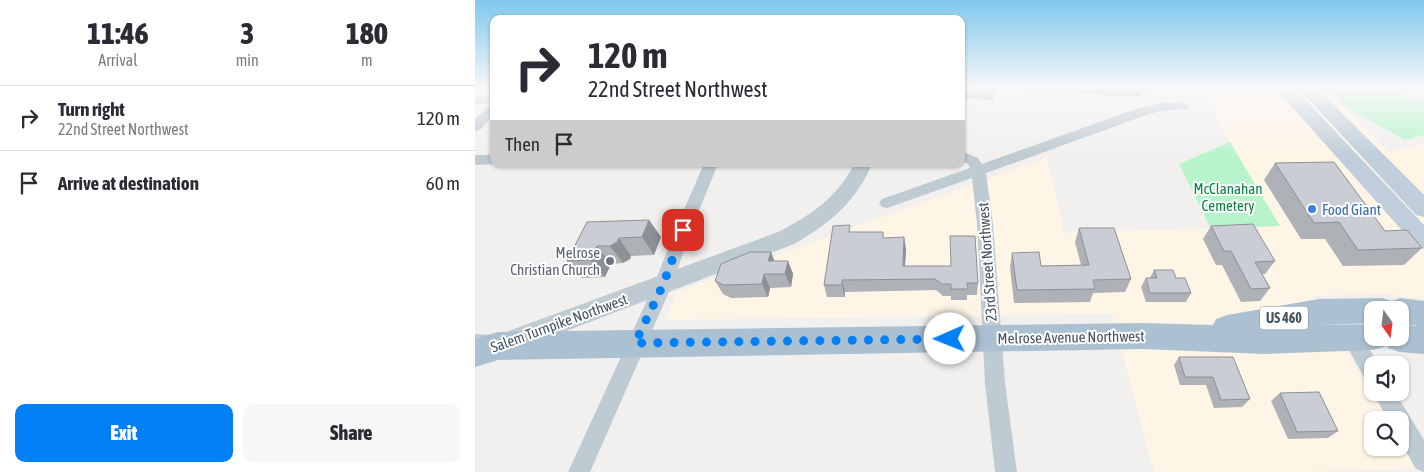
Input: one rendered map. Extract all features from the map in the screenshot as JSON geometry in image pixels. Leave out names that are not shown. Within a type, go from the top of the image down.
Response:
[{"type":"main road","points":[[1305,111],[1424,240]]},
{"type":"main road","points":[[1329,111],[1424,210]]},
{"type":"main road","name":"Melrose Avenue Northwest","points":[[1187,337],[1252,323],[1319,312],[1364,311]]},
{"type":"main road","name":"Melrose Avenue Northwest","points":[[483,348],[635,343],[993,338],[1187,337],[1265,340],[1364,334]]},
{"type":"street","points":[[475,127],[490,111]]},
{"type":"street","points":[[887,203],[1145,111]]},
{"type":"street","points":[[965,158],[973,161],[979,170]]},
{"type":"street","points":[[475,160],[490,160]]},
{"type":"street","points":[[579,472],[635,343],[663,285],[683,230],[710,167]]},
{"type":"street","name":"Salem Turnpike Northwest","points":[[483,348],[755,251],[807,227],[825,214],[850,189],[861,167]]},
{"type":"street","name":"23rd Street Northwest","points":[[979,170],[995,383],[1005,472]]},
{"type":"street","points":[[1409,435],[1424,461]]},
{"type":"shaded area","points":[[1211,111],[1348,111],[1389,152],[1424,144],[1424,299],[1385,294],[1313,296],[1364,381],[1364,401],[1376,401],[1382,411],[1364,411],[1364,456],[1408,456],[1416,469],[1295,472],[1154,472],[1112,314],[666,320],[676,292],[1047,157],[1064,233],[1280,226]]},
{"type":"green space","points":[[1353,111],[1424,111],[1424,135],[1405,140]]},
{"type":"green space","name":"McClanahan Cemetery","points":[[1230,142],[1280,226],[1211,229],[1179,164]]},
{"type":"building","points":[[1334,162],[1385,231],[1407,230],[1422,248],[1358,250],[1339,222],[1314,223],[1275,163]]},
{"type":"building","points":[[649,220],[642,237],[619,238],[617,242],[610,246],[597,246],[590,260],[567,261],[587,222]]},
{"type":"building","points":[[1253,224],[1275,261],[1255,262],[1270,288],[1251,289],[1231,251],[1224,251],[1211,226]]},
{"type":"building","points":[[850,225],[849,232],[883,232],[883,238],[904,237],[903,266],[951,266],[950,236],[975,236],[978,283],[967,283],[968,289],[951,289],[951,284],[942,284],[935,279],[842,280],[842,285],[824,285],[833,226]]},
{"type":"building","points":[[1079,228],[1114,228],[1131,279],[1093,280],[1095,289],[1017,290],[1012,253],[1039,252],[1041,266],[1089,265]]},
{"type":"building","points":[[750,252],[771,252],[768,261],[788,261],[785,274],[764,274],[762,284],[724,285],[715,281],[721,264]]},
{"type":"building","points":[[1154,270],[1173,270],[1176,278],[1185,278],[1191,293],[1150,293],[1146,278],[1157,278]]},
{"type":"building","points":[[1179,357],[1233,357],[1250,399],[1221,400],[1213,377],[1185,377]]},
{"type":"building","points":[[1319,392],[1338,431],[1297,432],[1280,393]]},
{"type":"place","name":"Food Giant","points":[[1312,209]]},
{"type":"place","name":"Melrose Christian Church","points":[[610,261]]},
{"type":"route","points":[[683,230],[663,285],[635,343],[950,339]]}]
